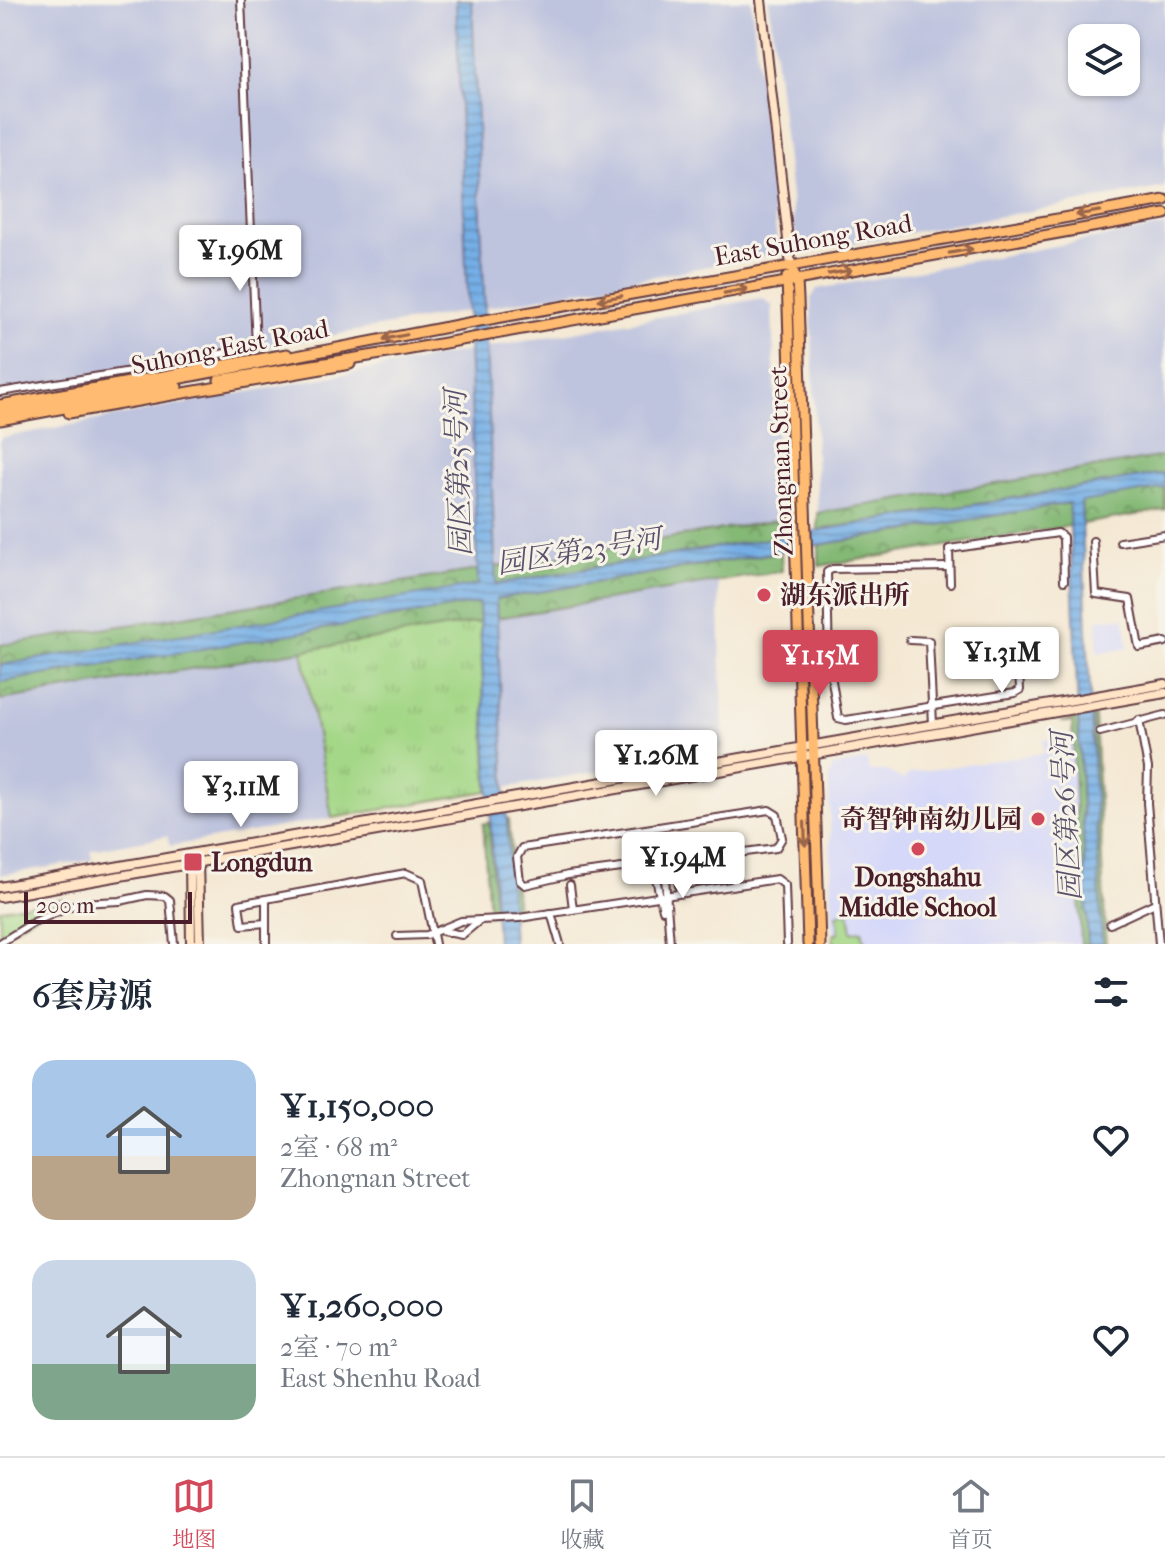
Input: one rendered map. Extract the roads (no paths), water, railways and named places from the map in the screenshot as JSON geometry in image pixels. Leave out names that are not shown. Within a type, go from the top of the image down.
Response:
[{"type":"main road","name":"Zhongnan Street","points":[[761,0],[791,266],[793,534],[808,944]]},
{"type":"main road","name":"East Suhong Road","points":[[468,323],[1165,200]]},
{"type":"main road","name":"East Suhong Road","points":[[469,339],[1165,214]]},
{"type":"main road","name":"Zhongnan Street","points":[[791,282],[809,603],[820,944]]},
{"type":"main road","name":"Suhong East Road","points":[[0,423],[65,404],[468,323]]},
{"type":"main road","name":"Suhong East Road","points":[[0,413],[469,339]]},
{"type":"main road","points":[[0,405],[306,350],[322,351]]},
{"type":"main road","points":[[0,423],[376,359],[400,351]]},
{"type":"main road","points":[[1091,701],[1165,684]]},
{"type":"main road","points":[[0,897],[802,752],[933,724],[1165,693]]},
{"type":"main road","points":[[814,749],[1077,703]]},
{"type":"main road","points":[[0,887],[489,807]]},
{"type":"main road","points":[[191,854],[200,944]]},
{"type":"main road","points":[[191,944],[194,863]]},
{"type":"street","points":[[0,392],[131,371],[152,361],[174,363],[256,347],[241,0]]},
{"type":"street","points":[[950,583],[949,549],[1058,533],[1063,537],[1064,581]]},
{"type":"street","points":[[1120,542],[1165,535]]},
{"type":"street","points":[[1093,541],[1096,594],[1130,599],[1139,647],[1165,642]]},
{"type":"street","points":[[949,567],[832,569],[826,575],[829,662],[838,718],[846,720],[1018,692],[1019,670]]},
{"type":"street","points":[[809,603],[826,602]]},
{"type":"street","points":[[910,640],[929,641],[933,724]]},
{"type":"street","points":[[1100,732],[1165,715]]},
{"type":"street","points":[[1139,720],[1148,768],[1147,803],[1159,944]]},
{"type":"street","points":[[769,810],[776,812],[780,845],[664,864],[568,875],[525,885],[520,881],[517,857],[522,848],[584,836],[769,810]]},
{"type":"street","points":[[731,854],[735,885]]},
{"type":"street","points":[[664,864],[669,940]]},
{"type":"street","points":[[653,865],[657,896],[669,940]]},
{"type":"street","points":[[677,873],[680,893]]},
{"type":"street","points":[[266,923],[242,925],[238,908],[241,903],[412,874],[422,880],[435,944]]},
{"type":"street","points":[[397,936],[431,934],[455,923],[519,918],[668,894],[783,881],[787,944]]},
{"type":"street","points":[[570,885],[573,909]]},
{"type":"street","points":[[0,943],[65,907],[162,895],[171,904],[174,944]]},
{"type":"street","points":[[266,899],[266,944]]},
{"type":"street","points":[[1110,924],[1155,903]]},
{"type":"street","points":[[551,913],[560,944]]},
{"type":"street","points":[[442,931],[462,935],[479,921]]},
{"type":"water","points":[[456,0],[472,0],[496,584],[1165,473],[1165,488],[1081,502],[1102,944],[1088,944],[1069,503],[496,599],[513,944],[497,944],[479,603],[0,682],[0,665],[478,585]]},
{"type":"place","name":"湖东派出所","points":[[764,595]]},
{"type":"place","name":"奇智钟南幼儿园","points":[[1038,819]]},
{"type":"place","name":"Dongshahu Middle School","points":[[918,849]]},
{"type":"place","name":"Longdun","points":[[193,862]]},
{"type":"water label","name":"园区第25号河","points":[[458,473]]},
{"type":"water label","name":"园区第23号河","points":[[579,551]]},
{"type":"water label","name":"园区第26号河","points":[[1066,816]]}]
